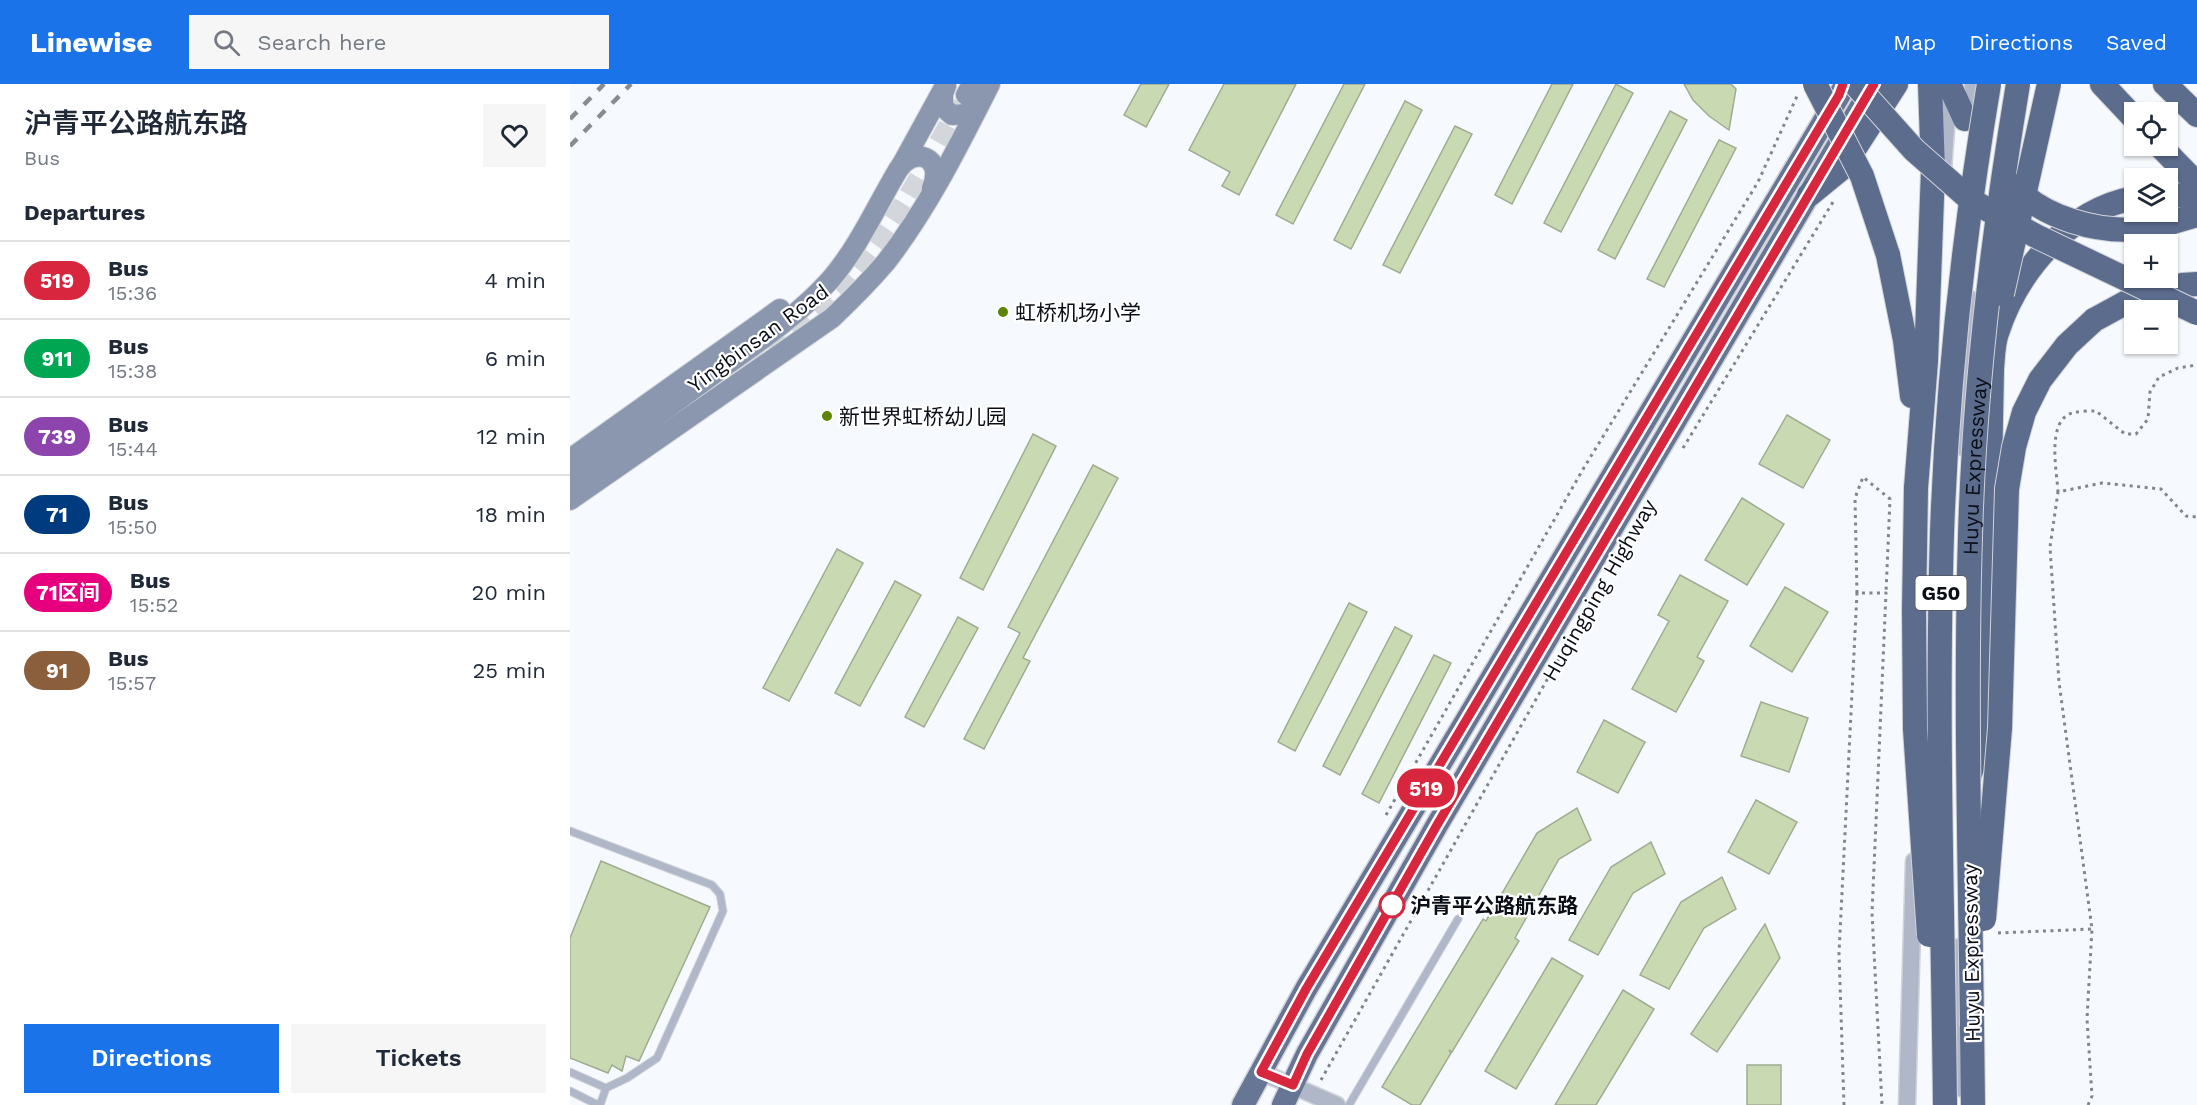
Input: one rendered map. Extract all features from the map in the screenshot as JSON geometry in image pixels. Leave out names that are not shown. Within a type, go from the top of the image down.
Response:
[{"type":"highway","points":[[1815,84],[1862,176],[1888,255],[1905,340],[1915,417],[1915,729],[1925,895],[1944,1105]]},
{"type":"highway","points":[[1872,84],[1914,150]]},
{"type":"highway","name":"Huqingping Highway","points":[[1296,1094],[1307,1054],[1437,825],[1809,195],[1872,84]]},
{"type":"highway","points":[[1809,195],[1842,168],[1896,84]]},
{"type":"highway","points":[[1916,488],[1926,361],[1932,182],[1929,84]]},
{"type":"highway","points":[[1949,84],[1965,119],[1998,168],[2024,196],[2050,212],[2081,222],[2140,229],[2197,215]]},
{"type":"highway","name":"Huyu Expressway","points":[[1944,1105],[1940,666],[1942,533],[1950,398],[1961,279],[1989,84]]},
{"type":"highway","name":"Huyu Expressway","points":[[1973,1105],[1968,666],[1970,535],[1978,402],[2003,174],[2018,84]]},
{"type":"highway","points":[[1978,402],[2049,84]]},
{"type":"highway","points":[[2102,84],[2124,107]]},
{"type":"highway","points":[[2165,84],[2197,115]]},
{"type":"highway","points":[[1243,1105],[1306,989],[1846,87],[1972,201],[2036,236],[2197,313]]},
{"type":"highway","points":[[2170,156],[2197,184]]},
{"type":"highway","points":[[2178,195],[2197,196]]},
{"type":"highway","points":[[1961,795],[1982,743],[1992,369],[1996,336],[2013,295],[2030,269],[2057,239],[2089,214],[2124,202]]},
{"type":"highway","points":[[1972,1026],[1995,802],[2000,728],[2007,489],[2014,447],[2024,412],[2040,380],[2067,345],[2094,320],[2136,297],[2182,285],[2197,284]]},
{"type":"main road","points":[[946,84],[943,106],[952,115],[966,114],[978,90]]},
{"type":"main road","name":"Yingbinsan Road","points":[[570,459],[784,306],[828,266],[850,239],[900,167],[946,84]]},
{"type":"main road","name":"Yingbinsan Road","points":[[570,500],[832,318],[860,292],[886,261],[923,207],[978,90]]},
{"type":"main road","points":[[570,478],[741,355],[813,298],[831,279],[854,248],[900,167],[912,157],[922,156],[932,162],[936,171],[934,183],[923,207]]},
{"type":"street","points":[[1907,1105],[1927,382],[1949,84]]},
{"type":"street","points":[[1964,1105],[1959,1048],[1962,458],[1979,168],[1974,84]]},
{"type":"street","points":[[1261,1072],[1296,1094],[1337,1105]]},
{"type":"lane","points":[[570,831],[712,885],[720,894],[723,910],[657,1058],[627,1078],[606,1088],[599,1105],[570,1091]]},
{"type":"lane","points":[[1349,1105],[1458,919]]},
{"type":"lane","points":[[570,1072],[606,1088]]},
{"type":"path","points":[[1384,819],[1582,471],[1758,182],[1802,84]]},
{"type":"path","points":[[1680,454],[1834,199]]},
{"type":"path","points":[[2088,1105],[2092,1096],[2087,1018],[2092,929],[2058,671],[2050,547],[2058,492],[2054,439],[2060,423],[2070,413],[2096,411],[2124,434],[2136,434],[2148,419],[2150,392],[2160,377],[2178,368],[2197,365]]},
{"type":"path","points":[[1844,1105],[1839,953],[1857,593],[1855,498],[1863,477],[1890,499],[1872,913],[1882,1105]]},
{"type":"path","points":[[2058,492],[2102,483],[2161,489],[2186,516],[2197,517]]},
{"type":"path","points":[[1857,593],[1886,593]]},
{"type":"path","name":"Huqingping Highway","points":[[1296,1094],[1564,648]]},
{"type":"path","points":[[1993,933],[2092,929]]},
{"type":"building","points":[[1141,84],[1169,84],[1146,127],[1124,115]]},
{"type":"building","points":[[1224,84],[1296,84],[1239,195],[1222,186],[1230,172],[1189,150]]},
{"type":"building","points":[[1344,84],[1365,84],[1293,224],[1276,215]]},
{"type":"building","points":[[1552,84],[1573,84],[1512,204],[1495,195]]},
{"type":"building","points":[[1616,84],[1633,93],[1561,232],[1544,223]]},
{"type":"building","points":[[1684,84],[1731,84],[1736,89],[1729,130],[1709,116],[1693,100]]},
{"type":"building","points":[[1405,101],[1422,110],[1351,249],[1334,240]]},
{"type":"building","points":[[1670,111],[1687,120],[1615,259],[1598,250]]},
{"type":"building","points":[[1455,126],[1472,134],[1400,273],[1383,265]]},
{"type":"building","points":[[1719,140],[1736,148],[1664,287],[1647,279]]},
{"type":"building","points":[[1787,415],[1830,440],[1803,488],[1759,464]]},
{"type":"building","points":[[1033,434],[1056,446],[983,590],[960,578]]},
{"type":"building","points":[[1093,465],[1118,478],[1023,658],[1030,661],[984,749],[964,739],[1020,633],[1008,627]]},
{"type":"building","points":[[1742,498],[1784,524],[1747,585],[1705,560]]},
{"type":"building","points":[[837,549],[863,563],[789,701],[763,688]]},
{"type":"building","points":[[1680,575],[1728,601],[1697,657],[1704,661],[1676,712],[1632,689],[1669,621],[1658,615]]},
{"type":"building","points":[[895,581],[921,595],[860,706],[835,693]]},
{"type":"building","points":[[1785,587],[1828,612],[1792,672],[1750,646]]},
{"type":"building","points":[[1349,603],[1367,612],[1295,751],[1278,742]]},
{"type":"building","points":[[958,617],[978,628],[924,727],[905,717]]},
{"type":"building","points":[[1395,627],[1412,636],[1340,775],[1323,766]]},
{"type":"building","points":[[1434,655],[1451,663],[1379,803],[1362,794]]},
{"type":"building","points":[[1761,702],[1808,718],[1789,772],[1741,756]]},
{"type":"building","points":[[1604,720],[1645,742],[1618,793],[1577,772]]},
{"type":"building","points":[[1756,800],[1797,822],[1769,874],[1728,852]]},
{"type":"building","points":[[1577,808],[1591,840],[1559,859],[1515,938],[1519,941],[1452,1052],[1449,1050],[1451,1053],[1420,1105],[1412,1105],[1382,1087],[1483,919],[1486,921],[1537,833]]},
{"type":"building","points":[[1651,842],[1665,874],[1633,893],[1598,955],[1569,940],[1611,867]]},
{"type":"building","points":[[601,861],[710,907],[639,1061],[626,1056],[622,1071],[612,1065],[608,1073],[570,1058],[570,938]]},
{"type":"building","points":[[1722,877],[1736,909],[1704,928],[1669,989],[1640,975],[1681,902]]},
{"type":"building","points":[[1765,924],[1780,958],[1717,1052],[1691,1034]]},
{"type":"building","points":[[1552,958],[1583,976],[1516,1089],[1485,1071]]},
{"type":"building","points":[[1623,990],[1654,1009],[1596,1105],[1555,1105]]},
{"type":"building","points":[[1747,1065],[1781,1065],[1781,1105],[1747,1105]]},
{"type":"tunnel","points":[[670,417],[780,342],[821,309],[839,291],[857,271],[890,225],[961,103]]},
{"type":"railway","points":[[570,119],[604,84]]},
{"type":"railway","points":[[570,146],[631,84]]},
{"type":"bus line","name":"519","points":[[1843,84],[1839,95],[1306,989],[1261,1072],[1293,1085],[1307,1054],[1437,825],[1874,84]]},
{"type":"place","name":"虹桥机场小学","points":[[1003,312]]},
{"type":"place","name":"新世界虹桥幼儿园","points":[[827,416]]},
{"type":"place","name":"沪青平公路航东路","points":[[1392,905]]}]
